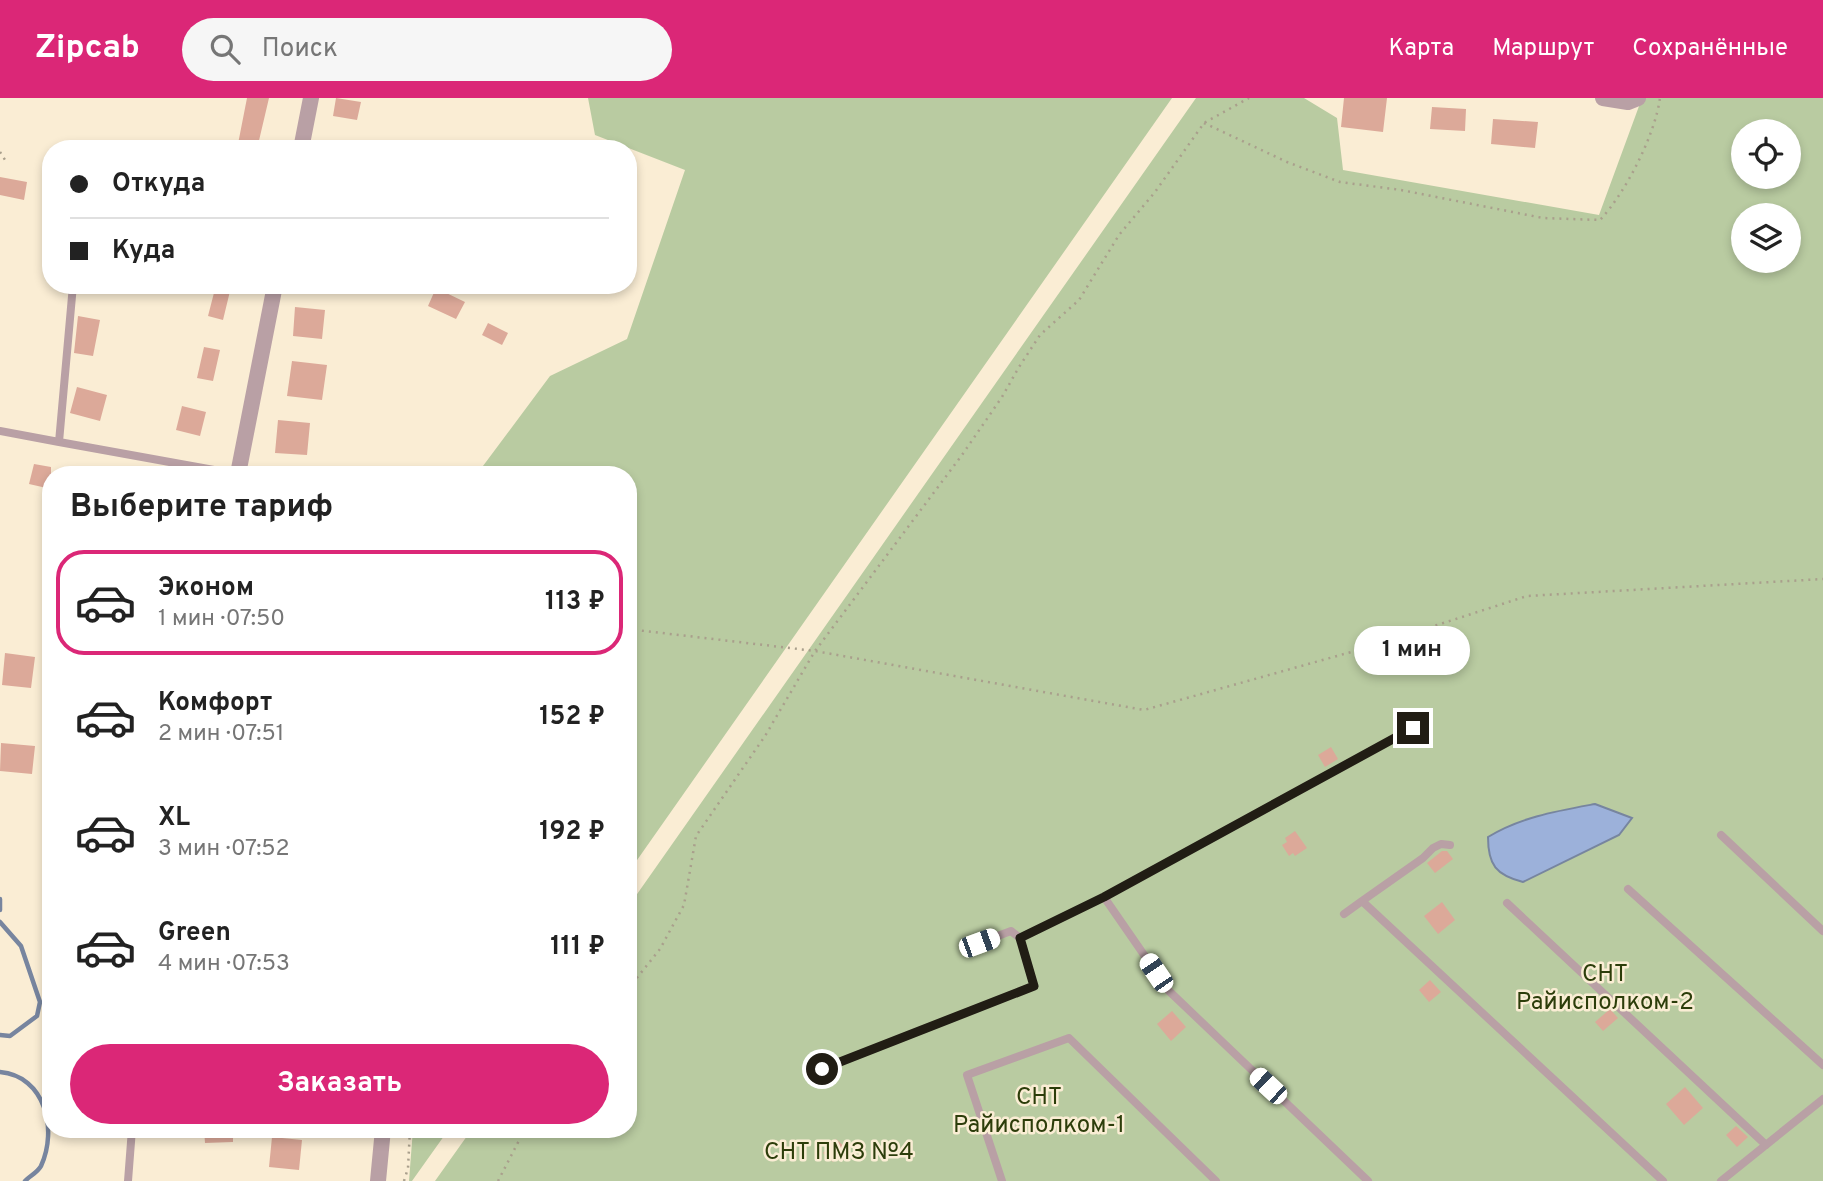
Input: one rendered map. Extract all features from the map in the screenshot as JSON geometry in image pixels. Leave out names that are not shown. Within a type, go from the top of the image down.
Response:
[{"type":"street","points":[[303,140],[311,98]]},
{"type":"street","points":[[1603,98],[1628,102],[1638,98]]},
{"type":"street","points":[[239,466],[273,294]]},
{"type":"street","points":[[378,1181],[382,1138]]},
{"type":"lane","points":[[60,442],[72,294]]},
{"type":"lane","points":[[0,431],[193,466]]},
{"type":"lane","points":[[1020,938],[1104,897],[1413,728]]},
{"type":"lane","points":[[1721,835],[1823,931]]},
{"type":"lane","points":[[1344,914],[1433,848],[1441,844],[1450,845]]},
{"type":"lane","points":[[1628,889],[1823,1065]]},
{"type":"lane","points":[[1104,897],[1169,991],[1368,1181]]},
{"type":"lane","points":[[1362,901],[1663,1181]]},
{"type":"lane","points":[[1507,903],[1766,1145]]},
{"type":"lane","points":[[822,1069],[1034,986],[1020,938],[1011,931],[979,943]]},
{"type":"lane","points":[[1002,1181],[967,1075],[1069,1038],[1216,1181]]},
{"type":"lane","points":[[1722,1181],[1823,1099]]},
{"type":"lane","points":[[128,1181],[131,1138]]},
{"type":"path","points":[[637,977],[660,948],[684,905],[696,836],[765,736],[815,652],[962,455],[1040,335],[1079,300],[1119,235],[1156,192],[1204,122],[1249,98]]},
{"type":"path","points":[[1204,122],[1287,162],[1340,182],[1401,190],[1543,218],[1600,220],[1611,208],[1636,164],[1658,114],[1660,98]]},
{"type":"path","points":[[0,152],[7,163]]},
{"type":"path","points":[[637,630],[815,652],[1144,710],[1286,671],[1527,596],[1823,579]]},
{"type":"path","points":[[404,1181],[408,1168],[410,1138]]},
{"type":"path","points":[[498,1181],[520,1138]]},
{"type":"green space","points":[[588,98],[1172,98],[637,860],[637,466],[483,466],[550,376],[627,339],[685,170],[637,151],[637,140],[608,140],[595,135]]},
{"type":"green space","points":[[1196,98],[1304,98],[1337,118],[1343,170],[1599,215],[1642,98],[1823,98],[1823,1181],[435,1181],[466,1138],[637,1138],[637,894]]},
{"type":"green space","points":[[412,1138],[443,1138],[412,1181],[409,1181]]},
{"type":"water","points":[[1595,804],[1632,818],[1619,835],[1523,882],[1506,876],[1492,862],[1488,837],[1526,820]]},
{"type":"building","points":[[247,98],[269,98],[259,140],[239,140]]},
{"type":"building","points":[[336,98],[361,102],[357,120],[333,116]]},
{"type":"building","points":[[1344,98],[1387,98],[1383,132],[1341,127]]},
{"type":"building","points":[[1432,107],[1466,109],[1465,131],[1430,129]]},
{"type":"building","points":[[1493,119],[1538,122],[1535,148],[1491,144]]},
{"type":"building","points":[[0,177],[27,182],[24,200],[0,195]]},
{"type":"building","points":[[214,294],[229,294],[223,320],[208,316]]},
{"type":"building","points":[[433,294],[448,294],[465,302],[456,319],[428,306]]},
{"type":"building","points":[[295,307],[325,310],[322,339],[293,336]]},
{"type":"building","points":[[78,316],[100,320],[93,356],[74,353]]},
{"type":"building","points":[[488,323],[508,333],[502,345],[482,335]]},
{"type":"building","points":[[204,347],[220,350],[213,381],[197,378]]},
{"type":"building","points":[[292,361],[327,365],[322,400],[287,396]]},
{"type":"building","points":[[77,387],[107,395],[100,421],[70,413]]},
{"type":"building","points":[[182,406],[206,412],[200,436],[176,430]]},
{"type":"building","points":[[278,420],[310,423],[307,455],[275,453]]},
{"type":"building","points":[[34,464],[45,466],[42,466],[42,487],[29,484]]},
{"type":"building","points":[[5,653],[35,657],[31,688],[2,685]]},
{"type":"building","points":[[1,743],[35,746],[32,774],[0,771]]},
{"type":"building","points":[[1331,747],[1338,759],[1325,767],[1318,755]]},
{"type":"building","points":[[1295,831],[1307,848],[1295,856],[1293,853],[1289,856],[1282,845],[1287,842],[1285,838]]},
{"type":"building","points":[[1442,851],[1447,851],[1453,859],[1435,873],[1427,863]]},
{"type":"building","points":[[1442,902],[1455,920],[1438,934],[1424,916]]},
{"type":"building","points":[[1430,980],[1441,992],[1429,1002],[1419,990]]},
{"type":"building","points":[[1610,1009],[1618,1018],[1603,1031],[1595,1022]]},
{"type":"building","points":[[1172,1011],[1186,1027],[1171,1041],[1157,1024]]},
{"type":"building","points":[[1685,1087],[1703,1108],[1684,1125],[1666,1104]]},
{"type":"building","points":[[1736,1126],[1748,1137],[1737,1147],[1726,1135]]},
{"type":"building","points":[[205,1138],[233,1138],[233,1142],[205,1143]]},
{"type":"building","points":[[272,1138],[302,1140],[299,1170],[269,1167]]},
{"type":"building","points":[[836,1139],[846,1148],[833,1162],[823,1153]]},
{"type":"waterway","points":[[0,899],[0,910]]},
{"type":"waterway","points":[[0,922],[21,946],[40,1002],[37,1016],[10,1036],[0,1035]]},
{"type":"waterway","points":[[0,1072],[28,1083],[42,1103]]},
{"type":"waterway","points":[[25,1181],[41,1166],[48,1138]]},
{"type":"route","points":[[822,1069],[1034,986],[1020,938],[1104,897],[1413,728]]},
{"type":"park label","name":"СНТ Райисполком-2","points":[[1605,989]]},
{"type":"park label","name":"СНТ Райисполком-1","points":[[1039,1112]]},
{"type":"park label","name":"СНТ ПМЗ №4","points":[[839,1153]]}]
